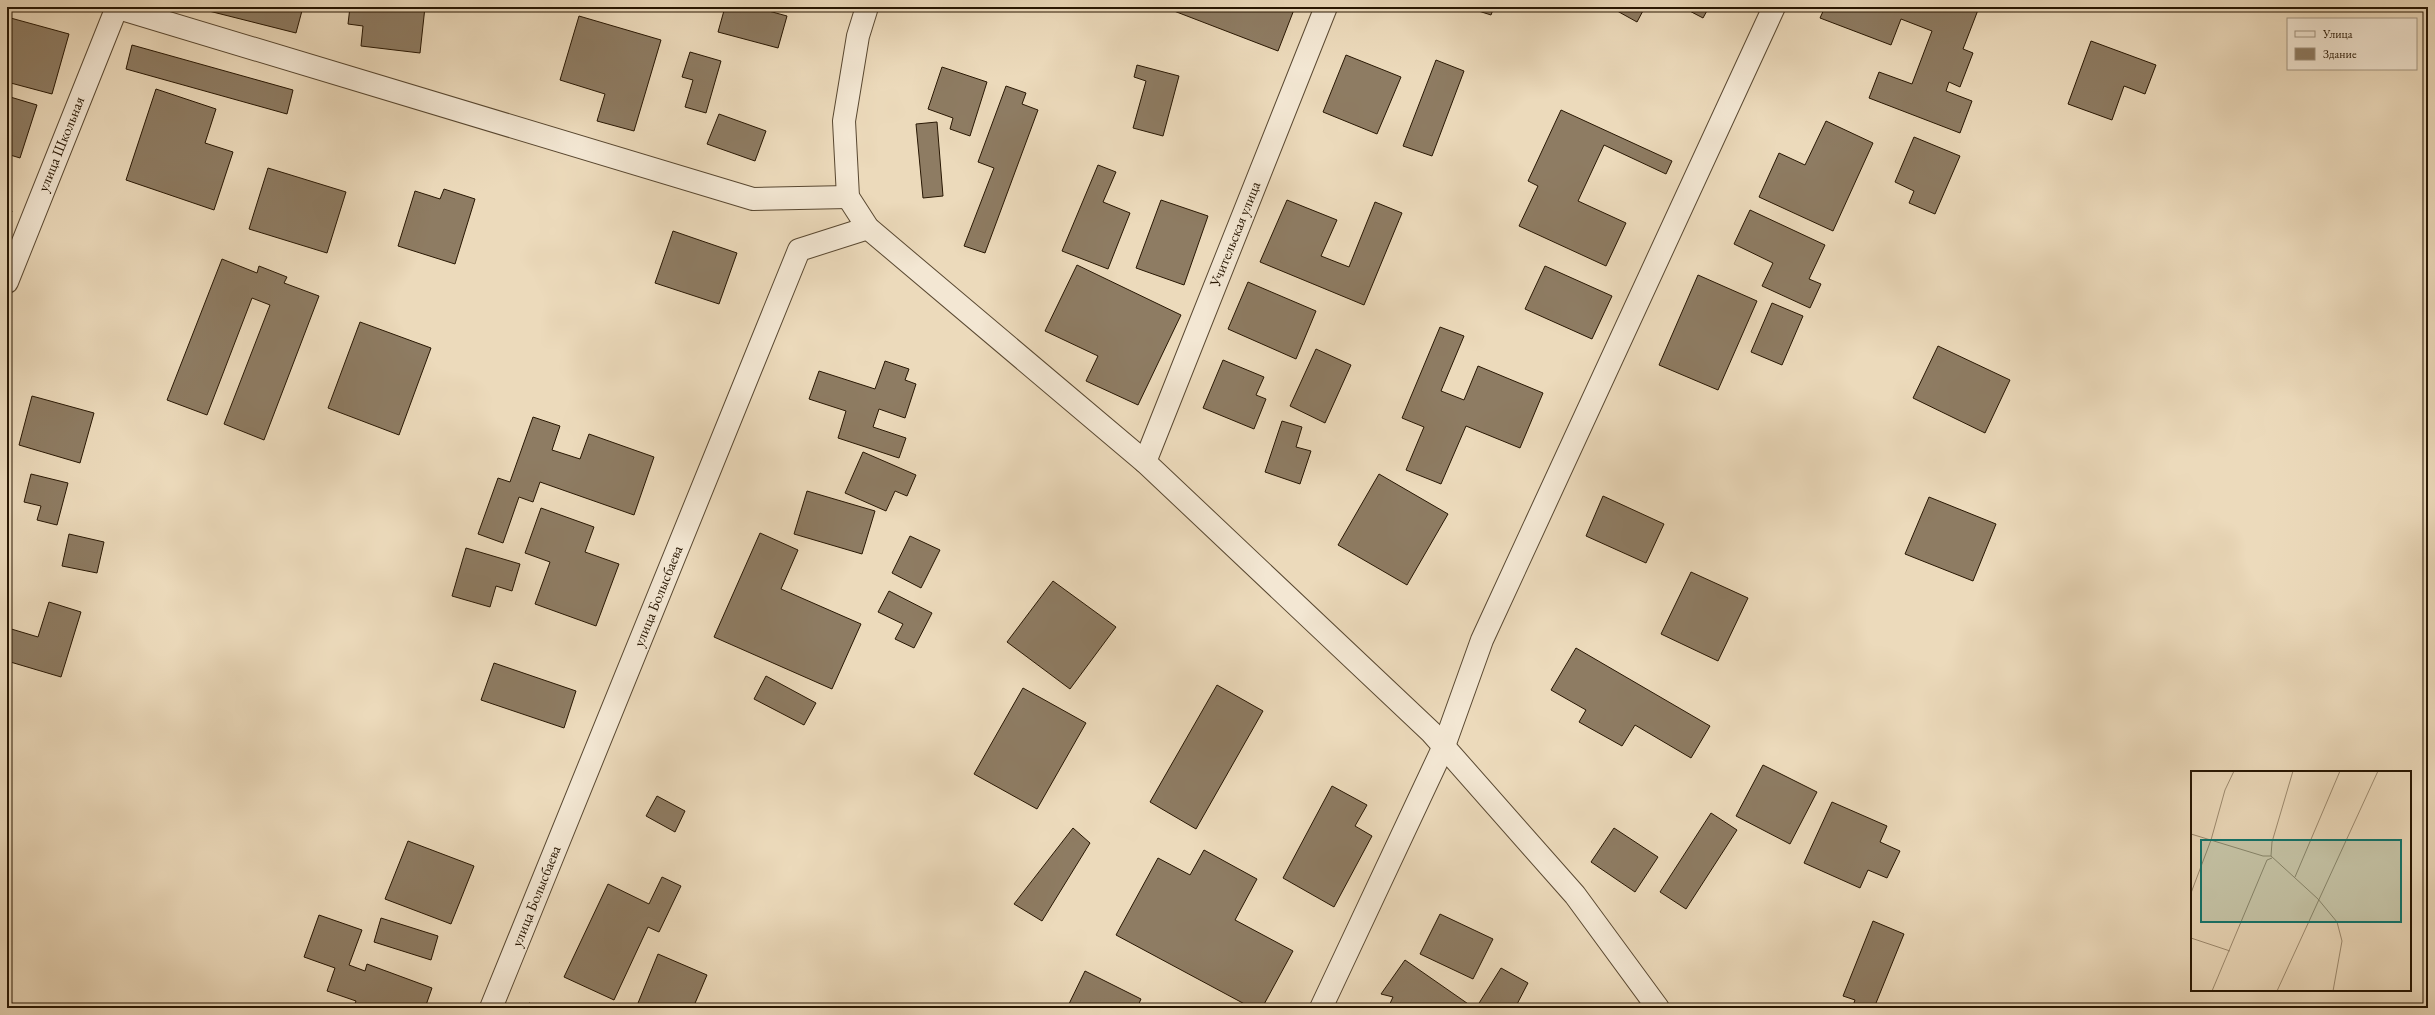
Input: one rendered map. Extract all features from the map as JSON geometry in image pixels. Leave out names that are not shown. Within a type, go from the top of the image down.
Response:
[{"type":"street","points":[[116,7],[753,199],[848,196]]},
{"type":"street","name":"улица Школьная","points":[[7,282],[116,7]]},
{"type":"street","points":[[866,7],[858,36],[844,120],[848,196],[868,228],[1145,462],[1444,746],[1575,895],[1658,1008]]},
{"type":"street","name":"Учительская улица","points":[[1145,462],[1326,7]]},
{"type":"street","points":[[1321,1008],[1444,746],[1482,640],[1774,7]]},
{"type":"street","name":"улица Болысбаева","points":[[491,1008],[799,250],[868,228]]},
{"type":"building","points":[[193,7],[303,7],[296,33]]},
{"type":"building","points":[[350,7],[425,7],[420,53],[361,46],[363,26],[348,24]]},
{"type":"building","points":[[725,7],[754,7],[787,16],[778,48],[718,32]]},
{"type":"building","points":[[1175,7],[1295,7],[1278,51],[1174,11]]},
{"type":"building","points":[[1466,7],[1494,7],[1491,15]]},
{"type":"building","points":[[1610,7],[1645,7],[1637,22]]},
{"type":"building","points":[[1682,7],[1709,7],[1703,18]]},
{"type":"building","points":[[1825,7],[1969,7],[1978,10],[1963,49],[1973,53],[1960,87],[1949,82],[1946,91],[1972,101],[1960,133],[1869,98],[1879,72],[1912,84],[1932,31],[1901,19],[1891,45],[1820,18]]},
{"type":"building","points":[[579,16],[661,40],[634,131],[597,121],[605,94],[560,80]]},
{"type":"building","points":[[7,17],[69,34],[52,94],[7,82]]},
{"type":"building","points":[[2091,41],[2156,65],[2145,94],[2124,86],[2112,120],[2068,104]]},
{"type":"building","points":[[132,45],[293,90],[287,114],[126,69]]},
{"type":"building","points":[[690,52],[721,61],[706,113],[685,107],[693,80],[682,77]]},
{"type":"building","points":[[1346,55],[1401,77],[1377,134],[1323,112]]},
{"type":"building","points":[[1436,60],[1464,71],[1432,156],[1403,146]]},
{"type":"building","points":[[1137,65],[1179,76],[1163,136],[1133,128],[1146,81],[1134,77]]},
{"type":"building","points":[[942,67],[987,82],[970,136],[950,129],[953,118],[928,109]]},
{"type":"building","points":[[1006,86],[1026,93],[1022,104],[1038,110],[985,253],[964,246],[994,168],[978,162]]},
{"type":"building","points":[[156,89],[216,109],[205,143],[233,152],[214,210],[126,180]]},
{"type":"building","points":[[7,96],[37,105],[20,158],[7,154]]},
{"type":"building","points":[[1561,110],[1672,161],[1666,174],[1604,145],[1578,201],[1626,223],[1606,266],[1519,226],[1538,186],[1528,181]]},
{"type":"building","points":[[719,114],[766,131],[755,161],[707,144]]},
{"type":"building","points":[[1826,121],[1873,143],[1833,231],[1759,197],[1779,153],[1805,165]]},
{"type":"building","points":[[937,122],[943,196],[923,198],[916,124]]},
{"type":"building","points":[[1914,137],[1960,156],[1935,214],[1909,203],[1914,191],[1895,182]]},
{"type":"building","points":[[1098,165],[1116,172],[1103,202],[1130,213],[1108,269],[1062,251]]},
{"type":"building","points":[[268,168],[346,192],[327,253],[249,229]]},
{"type":"building","points":[[444,189],[475,199],[455,264],[398,246],[415,191],[440,199]]},
{"type":"building","points":[[1161,200],[1208,216],[1184,285],[1136,268]]},
{"type":"building","points":[[1287,200],[1337,220],[1321,256],[1349,267],[1375,202],[1402,213],[1364,305],[1260,262]]},
{"type":"building","points":[[7,209],[12,211],[7,224]]},
{"type":"building","points":[[1750,210],[1825,245],[1809,279],[1821,284],[1810,308],[1762,286],[1773,263],[1734,244]]},
{"type":"building","points":[[673,231],[737,253],[719,304],[655,283]]},
{"type":"building","points":[[222,259],[257,273],[259,266],[287,277],[284,283],[319,296],[264,440],[224,424],[270,305],[252,298],[207,415],[167,400]]},
{"type":"building","points":[[1077,265],[1181,315],[1138,405],[1086,381],[1098,356],[1045,331]]},
{"type":"building","points":[[1545,266],[1612,296],[1592,339],[1525,309]]},
{"type":"building","points":[[1698,275],[1757,301],[1718,390],[1659,365]]},
{"type":"building","points":[[1248,282],[1316,311],[1296,359],[1228,329]]},
{"type":"building","points":[[1772,303],[1803,316],[1782,365],[1751,352]]},
{"type":"building","points":[[360,322],[431,348],[399,435],[328,408]]},
{"type":"building","points":[[1440,327],[1464,336],[1441,391],[1464,400],[1478,366],[1543,393],[1520,448],[1466,426],[1441,484],[1406,470],[1424,427],[1402,418]]},
{"type":"building","points":[[1938,346],[2010,380],[1985,433],[1913,398]]},
{"type":"building","points":[[1316,349],[1351,365],[1325,423],[1290,406]]},
{"type":"building","points":[[1223,360],[1264,377],[1256,395],[1266,399],[1254,429],[1203,408]]},
{"type":"building","points":[[885,361],[909,369],[905,380],[916,384],[905,418],[879,409],[873,427],[906,438],[899,458],[838,438],[846,411],[809,399],[819,371],[875,389]]},
{"type":"building","points":[[32,396],[94,413],[80,463],[19,445]]},
{"type":"building","points":[[533,417],[560,426],[552,450],[580,459],[589,434],[654,457],[634,515],[540,482],[533,502],[519,497],[503,543],[478,534],[498,478],[510,482]]},
{"type":"building","points":[[1282,421],[1302,427],[1296,447],[1311,451],[1300,484],[1265,472]]},
{"type":"building","points":[[863,452],[916,475],[907,496],[895,491],[886,511],[845,493]]},
{"type":"building","points":[[31,474],[68,483],[57,525],[37,520],[41,506],[24,502]]},
{"type":"building","points":[[1379,474],[1448,514],[1407,585],[1338,545]]},
{"type":"building","points":[[807,491],[875,511],[862,554],[794,534]]},
{"type":"building","points":[[1603,496],[1664,524],[1646,563],[1586,536]]},
{"type":"building","points":[[1929,497],[1996,524],[1973,581],[1905,554]]},
{"type":"building","points":[[541,508],[594,527],[585,552],[619,564],[596,626],[535,604],[550,562],[525,553]]},
{"type":"building","points":[[760,533],[798,550],[781,589],[861,624],[832,689],[714,637]]},
{"type":"building","points":[[69,534],[104,542],[97,573],[62,566]]},
{"type":"building","points":[[910,536],[940,550],[921,588],[892,573]]},
{"type":"building","points":[[466,548],[520,564],[512,591],[496,586],[490,607],[452,596]]},
{"type":"building","points":[[1691,572],[1748,598],[1718,661],[1661,634]]},
{"type":"building","points":[[1053,581],[1116,627],[1070,689],[1007,642]]},
{"type":"building","points":[[889,591],[932,613],[914,648],[895,639],[903,624],[878,612]]},
{"type":"building","points":[[49,602],[81,612],[61,677],[7,661],[7,622],[10,622],[8,628],[38,637]]},
{"type":"building","points":[[1576,648],[1710,726],[1691,758],[1635,725],[1622,746],[1579,722],[1586,710],[1551,690]]},
{"type":"building","points":[[494,663],[576,691],[564,728],[481,700]]},
{"type":"building","points":[[766,676],[816,703],[804,725],[754,699]]},
{"type":"building","points":[[1217,685],[1263,711],[1196,829],[1150,802]]},
{"type":"building","points":[[1023,688],[1086,723],[1037,809],[974,774]]},
{"type":"building","points":[[1763,765],[1817,792],[1790,844],[1736,816]]},
{"type":"building","points":[[1332,786],[1367,805],[1355,826],[1372,836],[1334,907],[1283,878]]},
{"type":"building","points":[[657,796],[685,811],[675,832],[646,816]]},
{"type":"building","points":[[1832,802],[1887,826],[1880,842],[1900,851],[1887,878],[1868,870],[1860,888],[1804,863]]},
{"type":"building","points":[[1711,813],[1737,830],[1686,909],[1660,892]]},
{"type":"building","points":[[1073,828],[1090,843],[1042,921],[1014,904]]},
{"type":"building","points":[[1614,828],[1658,857],[1635,892],[1591,862]]},
{"type":"building","points":[[408,841],[474,866],[451,924],[385,899]]},
{"type":"building","points":[[1204,850],[1257,879],[1235,920],[1293,951],[1262,1008],[1252,1008],[1116,935],[1158,858],[1190,875]]},
{"type":"building","points":[[662,877],[681,886],[659,932],[648,927],[614,1000],[564,977],[608,884],[649,904]]},
{"type":"building","points":[[1440,914],[1493,939],[1473,979],[1420,954]]},
{"type":"building","points":[[319,915],[362,930],[349,965],[365,971],[367,964],[432,988],[425,1008],[353,1008],[356,1001],[327,991],[335,968],[304,957]]},
{"type":"building","points":[[381,918],[438,936],[431,960],[374,942]]},
{"type":"building","points":[[1873,921],[1904,934],[1874,1008],[1852,1008],[1855,1000],[1843,996]]},
{"type":"building","points":[[658,954],[707,975],[693,1008],[636,1008]]},
{"type":"building","points":[[1405,960],[1474,1008],[1388,1008],[1393,997],[1381,994]]},
{"type":"building","points":[[1501,968],[1528,983],[1515,1008],[1476,1008]]},
{"type":"building","points":[[1085,971],[1141,999],[1137,1008],[1067,1008]]},
{"type":"building","points":[[529,1003],[540,1008],[527,1008]]}]
